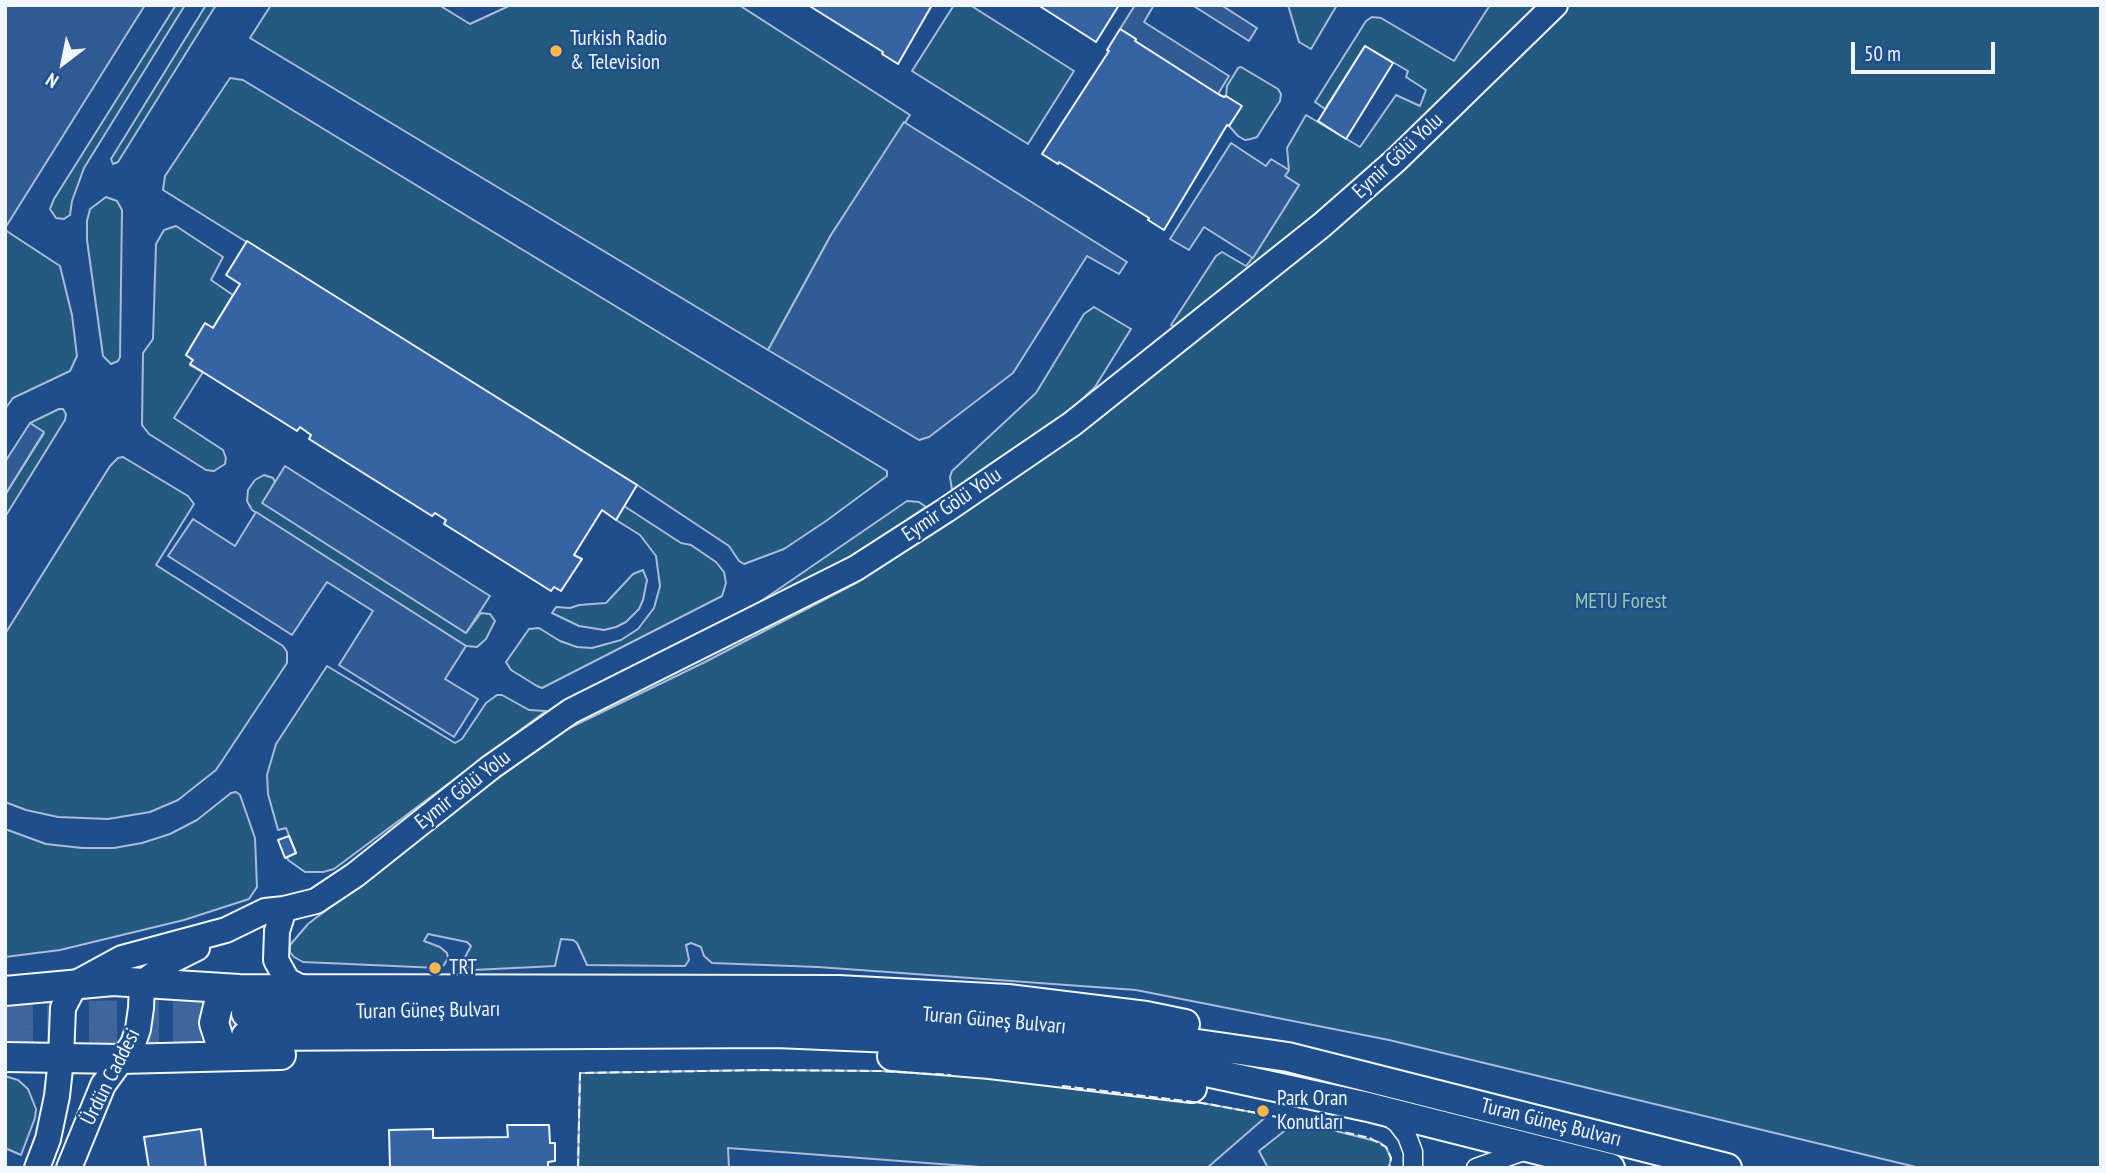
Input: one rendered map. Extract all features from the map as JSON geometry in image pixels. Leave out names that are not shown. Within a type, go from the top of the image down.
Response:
[{"type":"main road","points":[[5,991],[76,983],[142,983],[243,1023]]},
{"type":"main road","points":[[5,1057],[120,1059],[243,1023],[310,990],[765,989],[850,990],[1008,999],[1159,1019],[1223,1034],[1287,1057]]},
{"type":"main road","name":"Turan Güneş Bulvarı","points":[[243,1023],[832,1010],[1009,1021],[1134,1034],[1287,1057],[1727,1168]]},
{"type":"main road","name":"Turan Güneş Bulvarı","points":[[243,1023],[776,1033],[986,1042],[1111,1056],[1276,1087],[1374,1108],[1610,1168]]},
{"type":"street","name":"Eymir Gölü Yolu","points":[[76,983],[122,958],[226,930],[265,911],[316,901],[355,875],[491,767],[571,710],[856,568],[1072,424],[1322,225],[1395,160],[1555,5]]},
{"type":"street","points":[[142,983],[184,953],[253,932],[284,909]]},
{"type":"street","points":[[284,909],[277,931],[276,960],[287,980],[310,990]]},
{"type":"street","name":"Ürdün Caddesi","points":[[37,1168],[54,1117],[61,1059],[63,1008],[76,983]]},
{"type":"street","name":"Ürdün Caddesi","points":[[69,1168],[103,1085],[133,1044],[138,1029],[142,983]]},
{"type":"street","points":[[1374,1108],[1391,1118],[1407,1136],[1413,1153],[1413,1168]]},
{"type":"street","points":[[1476,1168],[1532,1148]]},
{"type":"green space","points":[[176,5],[185,5],[84,168],[70,215],[64,219],[56,218],[50,209],[54,199]]},
{"type":"green space","points":[[206,5],[216,5],[118,162],[113,164],[111,159]]},
{"type":"green space","points":[[271,5],[439,5],[470,24],[511,5],[739,5],[910,115],[831,235],[768,350],[250,38]]},
{"type":"green space","points":[[954,5],[970,5],[1074,71],[1028,144],[912,71]]},
{"type":"green space","points":[[1288,5],[1337,5],[1311,49],[1299,42]]},
{"type":"green space","points":[[1490,5],[1544,5],[1385,159],[1177,329],[1171,325],[1216,256],[1222,252],[1246,266],[1253,257],[1299,185],[1285,176],[1289,170],[1287,148],[1306,115],[1360,147],[1396,95],[1420,106],[1426,90],[1406,77],[1408,71],[1365,46],[1325,109],[1315,102],[1366,21],[1372,17],[1381,18],[1454,61]]},
{"type":"green space","name":"METU Forest","points":[[1555,5],[2101,5],[2101,1168],[1920,1168],[1389,1040],[1136,990],[818,967],[712,963],[704,956],[701,947],[691,943],[686,945],[689,960],[685,966],[587,965],[577,943],[561,939],[555,966],[473,970],[463,961],[471,946],[467,942],[428,934],[424,941],[447,953],[448,958],[439,968],[303,962],[290,952],[290,945],[308,924],[563,731],[705,662],[858,582],[1144,367]]},
{"type":"green space","points":[[1241,67],[1278,89],[1281,94],[1280,101],[1257,137],[1245,140],[1229,126],[1241,106],[1226,96],[1227,86]]},
{"type":"green space","points":[[230,78],[243,80],[887,471],[887,476],[784,549],[744,564],[739,561],[729,546],[637,485],[163,190],[165,176]]},
{"type":"green space","points":[[106,197],[117,201],[122,210],[120,357],[111,364],[103,356],[87,240],[90,209]]},
{"type":"green space","points":[[176,226],[223,257],[211,280],[233,295],[213,328],[205,324],[186,355],[193,360],[190,365],[203,372],[174,418],[223,450],[225,464],[214,471],[206,470],[149,434],[142,425],[143,353],[153,339],[156,244],[164,230]]},
{"type":"green space","points":[[5,230],[60,266],[72,315],[77,356],[70,371],[13,398],[5,409]]},
{"type":"green space","points":[[1094,307],[1131,329],[1095,387],[1074,407],[952,490],[952,471],[1036,393],[1084,314]]},
{"type":"green space","points":[[63,409],[66,414],[65,420],[5,517],[5,495],[44,433],[30,423]]},
{"type":"green space","points":[[123,457],[188,496],[194,504],[156,565],[283,646],[287,652],[287,663],[216,770],[178,800],[150,812],[108,819],[58,817],[26,810],[5,802],[5,634],[110,466]]},
{"type":"green space","points":[[264,475],[273,478],[275,482],[263,503],[466,633],[481,613],[490,614],[495,621],[486,639],[477,647],[466,646],[252,510],[247,501],[248,490],[255,480]]},
{"type":"green space","points":[[907,501],[919,502],[926,507],[842,565],[735,619]]},
{"type":"green space","points":[[624,506],[716,562],[724,572],[726,583],[722,596],[542,688],[537,686],[511,670],[506,662],[529,629],[539,628],[560,641],[577,647],[592,648],[621,640],[638,629],[654,608],[660,586],[656,556],[640,535],[616,520]]},
{"type":"green space","points":[[643,570],[647,580],[639,609],[626,622],[616,627],[604,630],[579,626],[552,613],[556,607],[570,608],[606,603],[633,574]]},
{"type":"green space","points":[[327,666],[455,743],[462,739],[486,703],[497,695],[502,695],[529,710],[546,711],[334,869],[305,872],[288,860],[287,857],[296,853],[286,828],[278,830],[268,794],[267,775],[276,744]]},
{"type":"green space","points":[[231,793],[240,795],[255,838],[257,887],[249,899],[184,920],[60,950],[5,957],[5,829],[46,844],[114,848],[170,834],[197,820]]},
{"type":"green space","points":[[880,1071],[987,1077],[1202,1103],[1268,1115],[1207,1168],[993,1168],[728,1148],[729,1168],[578,1168],[580,1073]]},
{"type":"green space","points":[[5,1076],[18,1080],[28,1089],[36,1109],[21,1155],[5,1148]]},
{"type":"green space","points":[[1297,1121],[1379,1142],[1386,1147],[1391,1158],[1389,1168],[1268,1168],[1259,1151]]},
{"type":"shaded area","points":[[5,5],[145,5],[7,225],[5,224]]},
{"type":"shaded area","points":[[1135,5],[1154,5],[1144,22],[1229,76],[1218,94],[1120,29]]},
{"type":"shaded area","points":[[1192,5],[1221,5],[1257,28],[1249,41]]},
{"type":"shaded area","points":[[904,122],[1127,262],[1119,274],[1087,256],[1013,373],[929,437],[919,440],[768,350],[831,235]]},
{"type":"shaded area","points":[[1231,143],[1266,166],[1271,159],[1289,170],[1285,176],[1299,185],[1253,258],[1204,227],[1189,250],[1170,239]]},
{"type":"shaded area","points":[[30,423],[44,432],[5,495],[5,462]]},
{"type":"shaded area","points":[[285,466],[490,596],[466,633],[262,503]]},
{"type":"shaded area","points":[[256,512],[466,646],[445,679],[478,699],[454,737],[339,665],[373,611],[327,582],[292,635],[168,556],[193,519],[235,546]]},
{"type":"building","points":[[808,5],[932,5],[898,64]]},
{"type":"building","points":[[1038,5],[1119,5],[1096,42]]},
{"type":"building","points":[[1120,29],[1218,94],[1242,106],[1229,126],[1227,125],[1164,230],[1148,220],[1149,218],[1042,154],[1109,51],[1107,50]]},
{"type":"building","points":[[1365,46],[1393,63],[1346,139],[1318,121]]},
{"type":"building","points":[[247,241],[637,485],[616,520],[602,510],[574,555],[582,559],[561,591],[554,587],[551,591],[444,524],[446,520],[435,513],[432,516],[309,439],[311,435],[300,427],[297,431],[190,364],[193,360],[186,355],[205,323],[213,328],[240,284],[226,275]]},
{"type":"building","points":[[289,836],[296,853],[285,858],[278,840]]},
{"type":"building","points":[[507,1125],[549,1125],[550,1143],[555,1143],[555,1161],[548,1162],[548,1168],[390,1168],[389,1130],[433,1129],[433,1138],[508,1137]]},
{"type":"building","points":[[201,1129],[206,1168],[149,1168],[144,1137]]},
{"type":"tunnel","points":[[5,1016],[246,1013]]},
{"type":"tunnel","points":[[5,1038],[240,1036]]},
{"type":"fence","points":[[578,1168],[580,1073],[763,1070],[880,1071],[951,1075]]},
{"type":"fence","points":[[1062,1086],[1202,1103],[1370,1138],[1386,1147],[1391,1158],[1389,1168]]},
{"type":"place","name":"Turkish Radio & Television","points":[[556,51]]},
{"type":"place","name":"TRT","points":[[435,968]]},
{"type":"place","name":"Park Oran Konutları","points":[[1263,1111]]}]
